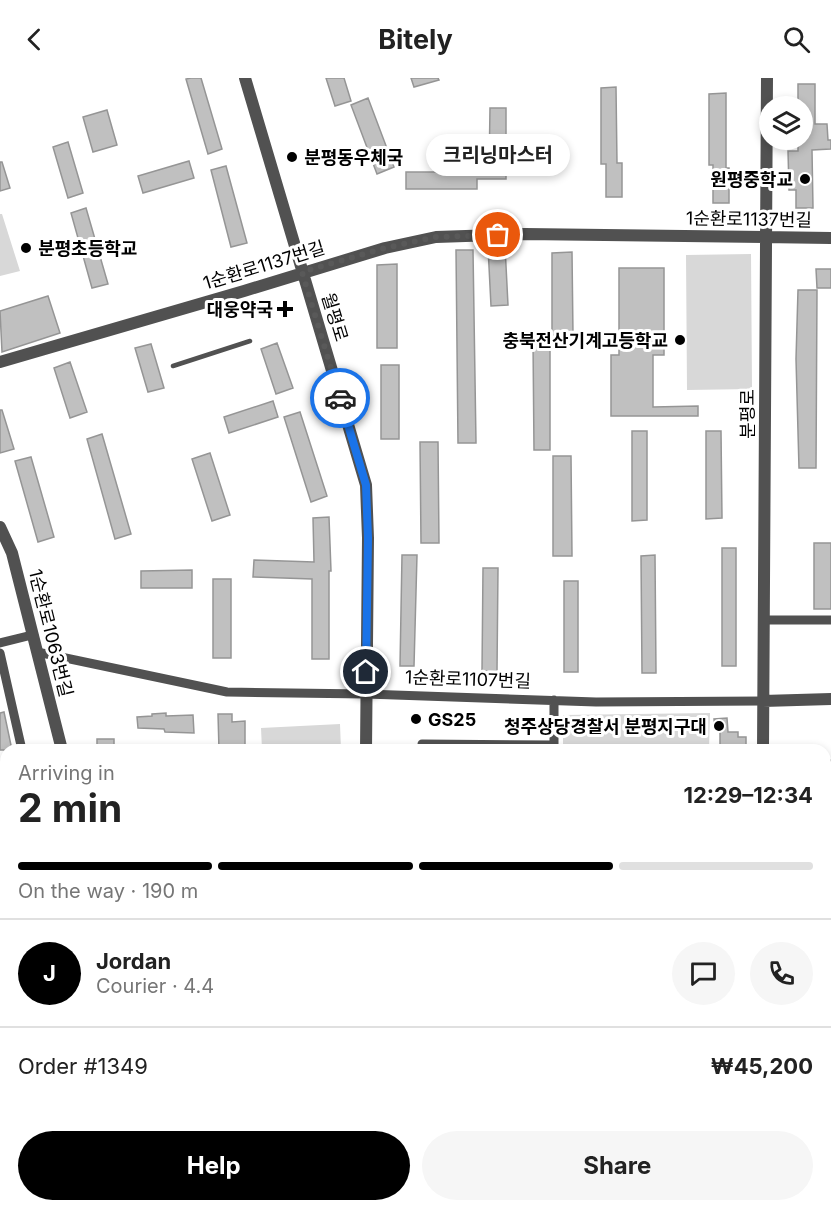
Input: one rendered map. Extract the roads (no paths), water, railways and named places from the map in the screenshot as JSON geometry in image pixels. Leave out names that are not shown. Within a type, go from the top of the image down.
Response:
[{"type":"street","name":"월평로","points":[[245,78],[366,485],[368,538],[366,744]]},
{"type":"street","name":"분평로","points":[[763,744],[767,78]]},
{"type":"street","name":"1순환로1137번길","points":[[0,362],[385,248],[436,237],[525,234],[831,238]]},
{"type":"street","name":"1순환로1063번길","points":[[0,527],[12,553],[60,744]]},
{"type":"street","points":[[764,620],[831,620]]},
{"type":"street","points":[[0,643],[32,635]]},
{"type":"street","name":"1순환로1107번길","points":[[37,652],[227,692],[596,702],[831,699]]},
{"type":"street","points":[[0,653],[21,744]]},
{"type":"street","points":[[554,700],[554,744]]},
{"type":"lane","points":[[173,366],[250,341]]},
{"type":"place","name":"분평동우체국","points":[[292,157]]},
{"type":"place","name":"원평중학교","points":[[805,179]]},
{"type":"place","name":"크리닝마스터","points":[[498,235]]},
{"type":"place","name":"분평초등학교","points":[[26,248]]},
{"type":"place","name":"대웅약국","points":[[285,309]]},
{"type":"place","name":"충북전산기계고등학교","points":[[680,340]]},
{"type":"place","name":"GS25","points":[[416,719]]},
{"type":"place","name":"청주상당경찰서 분평지구대","points":[[719,726]]}]
